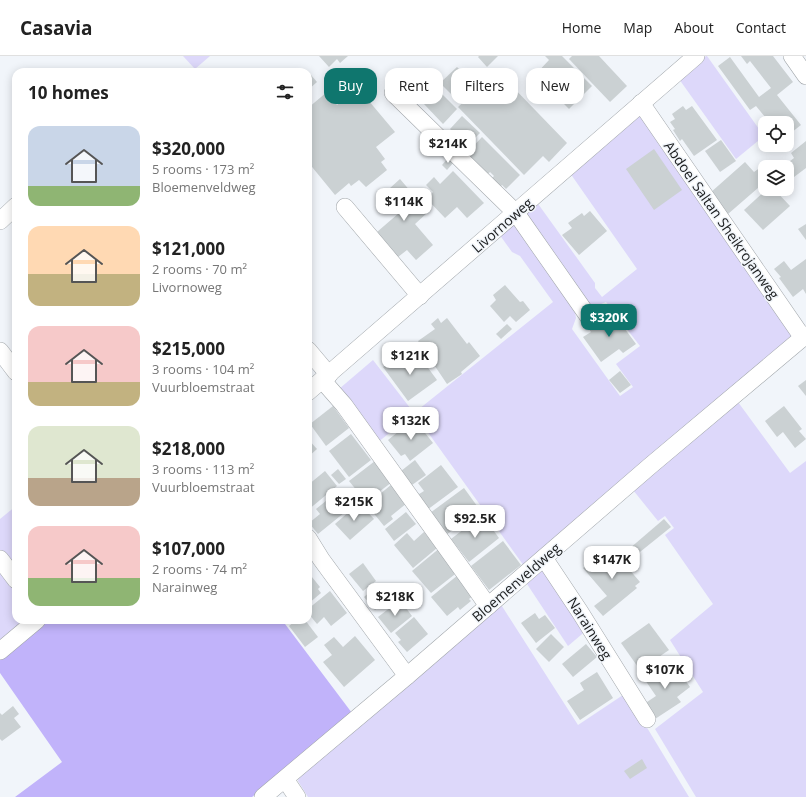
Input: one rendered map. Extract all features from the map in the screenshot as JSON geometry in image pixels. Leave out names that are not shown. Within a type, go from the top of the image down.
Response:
[{"type":"street","name":"Livornoweg","points":[[312,389],[696,56]]},
{"type":"street","points":[[792,56],[806,76]]},
{"type":"street","name":"Abdoel Saltan Sheikrojanweg","points":[[641,103],[804,337]]},
{"type":"street","points":[[404,104],[516,213],[588,316]]},
{"type":"street","points":[[345,207],[420,296]]},
{"type":"street","points":[[0,221],[12,210]]},
{"type":"street","name":"Bloemenveldweg","points":[[263,797],[407,676],[650,466],[804,337]]},
{"type":"street","points":[[0,351],[12,367]]},
{"type":"street","points":[[312,356],[344,405],[488,606]]},
{"type":"street","points":[[312,545],[321,560],[407,676]]},
{"type":"street","name":"Narainweg","points":[[544,558],[580,612],[647,719]]},
{"type":"street","points":[[0,559],[12,575]]},
{"type":"street","points":[[0,650],[32,624]]},
{"type":"street","points":[[285,779],[297,797]]},
{"type":"shaded area","points":[[183,56],[210,56],[196,68],[194,68]]},
{"type":"shaded area","points":[[707,56],[758,128],[758,141],[736,159],[679,79]]},
{"type":"shaded area","points":[[638,112],[794,337],[524,566],[414,413],[553,302],[520,256],[512,252],[499,234],[512,222],[574,307],[576,318],[572,329],[620,396],[633,387],[616,364],[640,346],[606,302],[596,306],[591,306],[525,215],[536,201],[595,283],[595,288],[602,297],[637,269],[570,173]]},
{"type":"shaded area","points":[[373,360],[414,413],[377,443],[339,389]]},
{"type":"shaded area","points":[[738,402],[790,473],[806,461],[806,797],[696,797],[655,729],[703,692],[670,640],[713,604],[665,535],[674,528],[665,516],[658,521],[633,490]]},
{"type":"shaded area","points":[[12,509],[12,567],[0,551],[0,519]]},
{"type":"shaded area","points":[[545,564],[588,629],[568,646],[525,581]]},
{"type":"shaded area","points":[[0,571],[12,587],[12,624],[23,624],[0,642]]},
{"type":"shaded area","points":[[500,603],[578,725],[626,693],[689,797],[308,797],[298,781],[299,777]]},
{"type":"shaded area","points":[[40,624],[285,624],[352,713],[252,797],[15,797],[62,762],[0,673],[0,658]]},
{"type":"building","points":[[319,56],[348,56],[340,63],[337,59],[329,67]]},
{"type":"building","points":[[498,56],[487,67],[478,57]]},
{"type":"building","points":[[545,56],[562,56],[574,68],[542,68],[549,60]]},
{"type":"building","points":[[572,56],[599,56],[627,86],[610,102],[584,75],[584,68],[578,68],[569,59]]},
{"type":"building","points":[[741,56],[773,56],[793,82],[777,95],[794,116],[764,116],[756,106],[750,110],[718,66],[730,57],[759,97],[771,88],[750,61],[747,64]]},
{"type":"building","points":[[451,73],[451,94],[443,86],[443,80]]},
{"type":"building","points":[[312,76],[317,82],[312,86]]},
{"type":"building","points":[[584,78],[592,86],[584,94]]},
{"type":"building","points":[[518,92],[526,101],[526,104],[529,104],[567,143],[549,162],[543,156],[524,175],[458,107],[461,104],[518,104]]},
{"type":"building","points":[[324,95],[324,104],[371,104],[395,132],[376,147],[385,159],[381,162],[387,170],[366,187],[359,180],[351,186],[349,183],[335,195],[312,167],[312,105]]},
{"type":"building","points":[[443,95],[457,109],[443,124],[424,104],[443,104]]},
{"type":"building","points":[[564,104],[574,104],[569,109]]},
{"type":"building","points":[[683,106],[686,110],[692,106],[717,140],[694,156],[682,139],[680,141],[670,122],[675,119],[672,114]]},
{"type":"building","points":[[462,116],[480,133],[467,146],[450,129]]},
{"type":"building","points":[[794,116],[801,125],[794,130]]},
{"type":"building","points":[[482,137],[520,175],[506,189],[502,185],[499,188],[490,180],[494,176],[490,172],[487,175],[466,154]]},
{"type":"building","points":[[721,140],[736,161],[720,172],[705,151]]},
{"type":"building","points":[[806,141],[806,168],[794,177],[794,160],[791,160],[794,158],[791,153]]},
{"type":"building","points":[[654,149],[682,190],[654,210],[626,169]]},
{"type":"building","points":[[449,157],[454,162],[447,170],[442,165]]},
{"type":"building","points":[[745,162],[754,172],[758,169],[758,188],[728,214],[710,193]]},
{"type":"building","points":[[453,171],[484,203],[467,218],[457,207],[445,218],[426,198],[433,192],[426,185],[434,177],[440,184]]},
{"type":"building","points":[[400,179],[428,212],[415,224],[433,245],[416,260],[407,250],[398,257],[377,232],[399,213],[393,206],[389,209],[379,198]]},
{"type":"building","points":[[759,196],[781,196],[790,206],[763,230],[744,210]]},
{"type":"building","points":[[590,211],[607,231],[579,255],[562,235],[572,228],[568,223],[582,213],[584,216]]},
{"type":"building","points":[[806,224],[806,240],[798,229]]},
{"type":"building","points":[[806,259],[806,294],[803,289],[793,297],[779,278],[781,277],[774,269],[784,261],[791,270]]},
{"type":"building","points":[[505,285],[520,302],[523,301],[530,310],[516,322],[510,316],[504,322],[490,306],[496,300],[493,295]]},
{"type":"building","points":[[614,314],[636,344],[623,353],[619,349],[601,362],[583,337],[591,332],[589,329],[605,317],[607,320]]},
{"type":"building","points":[[438,318],[441,323],[447,318],[467,344],[469,342],[480,356],[461,372],[462,374],[447,384],[418,341],[435,329],[431,324]]},
{"type":"building","points":[[507,324],[512,329],[501,339],[496,334]]},
{"type":"building","points":[[402,352],[410,364],[420,357],[437,380],[408,401],[383,367]]},
{"type":"building","points":[[620,371],[631,385],[620,393],[609,380]]},
{"type":"building","points":[[806,380],[806,396],[798,386]]},
{"type":"building","points":[[333,406],[349,428],[326,446],[312,427],[312,422]]},
{"type":"building","points":[[784,406],[802,429],[799,431],[806,439],[795,448],[783,432],[777,437],[765,421]]},
{"type":"building","points":[[414,419],[433,443],[410,461],[405,454],[401,456],[388,440]]},
{"type":"building","points":[[351,434],[371,460],[349,477],[329,451]]},
{"type":"building","points":[[312,443],[317,449],[312,453]]},
{"type":"building","points":[[415,460],[426,475],[412,485],[401,471]]},
{"type":"building","points":[[375,461],[392,482],[366,502],[349,481]]},
{"type":"building","points":[[441,465],[458,487],[427,510],[416,496],[424,491],[418,483]]},
{"type":"building","points":[[338,469],[346,479],[339,484],[331,475]]},
{"type":"building","points":[[325,471],[337,486],[312,507],[312,482]]},
{"type":"building","points":[[392,484],[407,503],[391,516],[393,519],[384,526],[367,505]]},
{"type":"building","points":[[342,488],[355,504],[318,534],[312,527],[312,521],[320,514],[316,509]]},
{"type":"building","points":[[464,488],[480,510],[446,535],[430,513]]},
{"type":"building","points":[[359,503],[374,519],[350,540],[335,524]]},
{"type":"building","points":[[406,512],[416,524],[394,541],[385,529]]},
{"type":"building","points":[[482,515],[499,538],[469,562],[451,539]]},
{"type":"building","points":[[664,519],[671,527],[635,556],[629,549]]},
{"type":"building","points":[[424,532],[437,548],[413,568],[394,545],[407,533],[414,541]]},
{"type":"building","points":[[503,541],[521,565],[489,590],[471,566]]},
{"type":"building","points":[[441,547],[459,571],[431,593],[412,571]]},
{"type":"building","points":[[609,552],[618,562],[623,557],[631,566],[628,568],[640,582],[635,586],[637,588],[603,616],[594,606],[607,596],[583,568],[600,553],[603,557]]},
{"type":"building","points":[[363,563],[376,581],[363,591],[349,574]]},
{"type":"building","points":[[458,575],[474,595],[469,599],[471,601],[460,610],[458,607],[447,616],[431,597]]},
{"type":"building","points":[[312,577],[320,587],[318,589],[321,593],[312,601]]},
{"type":"building","points":[[379,584],[391,598],[375,610],[364,597]]},
{"type":"building","points":[[330,591],[347,613],[331,626],[324,617],[317,624],[312,618],[312,606]]},
{"type":"building","points":[[400,600],[412,616],[391,633],[378,617]]},
{"type":"building","points":[[535,613],[539,619],[545,615],[555,628],[536,643],[521,623]]},
{"type":"building","points":[[414,617],[428,634],[407,652],[398,642],[401,640],[395,633]]},
{"type":"building","points":[[649,623],[669,650],[640,670],[621,643]]},
{"type":"building","points":[[291,624],[308,624],[318,637],[305,647],[289,626]]},
{"type":"building","points":[[551,634],[564,647],[549,662],[536,649]]},
{"type":"building","points":[[355,636],[375,660],[344,687],[323,662],[332,655],[324,645],[334,637],[343,647]]},
{"type":"building","points":[[586,644],[597,657],[573,677],[562,664]]},
{"type":"building","points":[[674,664],[690,687],[677,697],[681,702],[655,719],[644,704],[656,696],[643,677],[659,667],[662,671]]},
{"type":"building","points":[[597,672],[613,698],[580,720],[567,701],[584,690],[580,683]]},
{"type":"building","points":[[13,706],[19,714],[14,718],[21,727],[2,741],[0,739],[0,713],[2,715]]},
{"type":"building","points":[[642,759],[647,768],[630,779],[624,771]]}]
